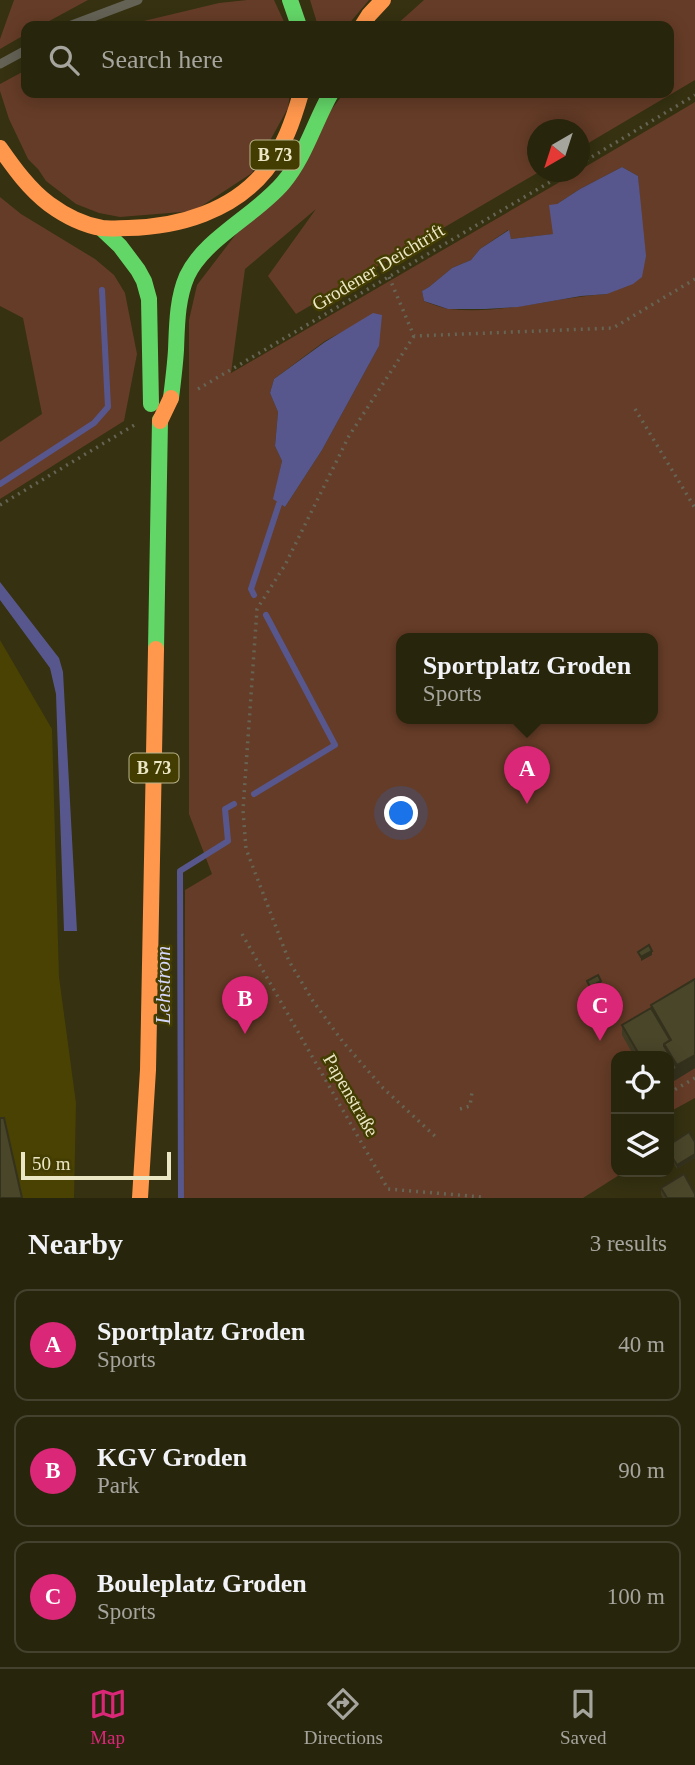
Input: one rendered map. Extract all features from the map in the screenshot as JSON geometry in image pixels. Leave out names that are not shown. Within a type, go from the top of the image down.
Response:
[{"type":"main road","points":[[290,0],[297,21]]},
{"type":"main road","points":[[365,21],[383,0]]},
{"type":"main road","points":[[379,21],[397,0]]},
{"type":"main road","name":"B 73","points":[[158,402],[164,337],[177,275],[189,254],[228,204],[262,174],[291,127],[300,98]]},
{"type":"main road","points":[[291,127],[313,98]]},
{"type":"main road","points":[[164,337],[192,266],[206,249],[257,210],[290,174],[304,152],[329,98]]},
{"type":"main road","name":"B 73","points":[[0,148],[22,179],[50,205],[101,228],[174,225],[228,204]]},
{"type":"main road","name":"B 73","points":[[101,228],[120,246],[144,281],[164,337],[172,398],[159,421],[148,1070],[140,1198]]},
{"type":"main road","name":"B 73","points":[[148,1070],[155,1198]]},
{"type":"lane","points":[[82,21],[138,0]]},
{"type":"lane","points":[[0,64],[21,53]]},
{"type":"path","points":[[590,157],[695,95]]},
{"type":"path","name":"Grodener Deichtrift","points":[[203,386],[550,182]]},
{"type":"path","points":[[389,277],[414,336]]},
{"type":"path","points":[[414,336],[613,328],[695,279]]},
{"type":"path","points":[[414,336],[349,436],[285,565],[257,609],[243,810],[246,849],[289,961],[342,1042],[383,1088],[438,1138]]},
{"type":"path","points":[[635,409],[695,509]]},
{"type":"path","points":[[0,505],[126,430]]},
{"type":"path","name":"Papenstraße","points":[[242,934],[388,1189],[482,1197]]},
{"type":"path","points":[[674,1090],[695,1078]]},
{"type":"path","points":[[460,1109],[470,1106],[472,1092]]},
{"type":"shaded area","points":[[14,0],[88,0],[49,21],[21,21],[21,37],[0,49],[0,39]]},
{"type":"shaded area","points":[[274,0],[284,21],[144,21],[219,3]]},
{"type":"shaded area","points":[[310,0],[369,0],[351,21],[316,21]]},
{"type":"shaded area","points":[[424,0],[695,0],[695,80],[674,92],[674,21],[401,21]]},
{"type":"shaded area","points":[[21,73],[21,98],[289,98],[288,108],[252,173],[194,211],[120,217],[99,213],[76,204],[46,181],[28,159],[9,119],[0,84]]},
{"type":"shaded area","points":[[340,98],[665,98],[590,142],[590,119],[527,119],[527,179],[296,314],[268,276],[316,209],[245,269],[231,373],[560,182],[590,182],[590,164],[695,102],[695,1098],[674,1109],[674,1051],[611,1051],[611,1177],[616,1177],[583,1198],[184,1198],[185,890],[212,874],[189,814],[189,320],[197,285]],"holes":[[[622,167],[638,176],[640,204],[607,294],[490,310],[450,309],[424,301],[422,291],[452,268],[471,260],[480,249],[508,230],[511,239],[554,234],[557,204]],[[346,330],[379,346],[322,450],[285,507],[274,499],[282,461],[275,446],[278,412],[270,393],[274,379],[325,341]]]},
{"type":"shaded area","points":[[622,167],[638,176],[646,256],[642,277],[633,284],[607,294],[518,307],[448,309],[424,301],[422,291],[452,268],[471,260],[480,249],[509,230],[511,239],[553,234],[549,205],[557,204]]},
{"type":"shaded area","points":[[0,197],[21,214],[95,259],[114,275],[125,293],[137,354],[124,421],[0,499],[0,442],[42,414],[23,318],[0,306]]},
{"type":"shaded area","points":[[373,313],[382,315],[379,346],[322,450],[285,507],[273,499],[282,461],[275,446],[278,412],[270,393],[274,379],[325,342]]},
{"type":"shaded area","points":[[0,582],[59,658],[63,672],[77,931],[64,931],[56,694],[50,668],[0,600]]},
{"type":"shaded area","points":[[0,640],[52,729],[59,977],[76,1103],[74,1198],[0,1198]]},
{"type":"building","points":[[649,945],[652,951],[641,957],[638,952]]},
{"type":"building","points":[[598,975],[601,981],[590,987],[587,981]]},
{"type":"building","points":[[695,979],[695,1055],[677,1065],[674,1051],[668,1051],[664,1044],[671,1040],[651,1005]]},
{"type":"building","points":[[651,1008],[670,1040],[664,1044],[667,1051],[637,1051],[622,1025]]},
{"type":"building","points":[[0,1118],[4,1118],[22,1198],[0,1198]]},
{"type":"building","points":[[689,1132],[695,1142],[695,1154],[677,1165],[674,1160],[674,1142]]},
{"type":"building","points":[[684,1174],[695,1198],[667,1198],[661,1188]]},
{"type":"waterway","points":[[0,484],[94,423],[108,407],[102,290]]},
{"type":"waterway","name":"Lehstrom","points":[[254,595],[251,589],[279,504]]},
{"type":"waterway","name":"Lehstrom","points":[[254,794],[335,745],[266,615]]},
{"type":"waterway","name":"Lehstrom","points":[[181,1198],[180,871],[228,841],[225,809],[234,804]]},
{"type":"traffic: fast","points":[[290,0],[297,21]]},
{"type":"traffic: fast","points":[[171,398],[178,312],[187,276],[205,250],[272,195],[291,173],[328,98]]},
{"type":"traffic: fast","points":[[101,228],[120,246],[144,281],[149,299],[151,404]]},
{"type":"traffic: fast","points":[[156,649],[160,420]]},
{"type":"traffic: slow","points":[[365,21],[383,0]]},
{"type":"traffic: slow","points":[[0,148],[35,192],[74,219],[105,228],[166,224],[204,214],[238,196],[253,184],[266,170],[283,143],[299,98]]},
{"type":"traffic: slow","points":[[160,421],[171,398]]},
{"type":"traffic: slow","points":[[140,1198],[148,1070],[156,649]]},
{"type":"place","name":"Sportplatz Groden","points":[[527,804]]},
{"type":"place","name":"KGV Groden","points":[[245,1034]]},
{"type":"place","name":"Bouleplatz Groden","points":[[600,1041]]}]
